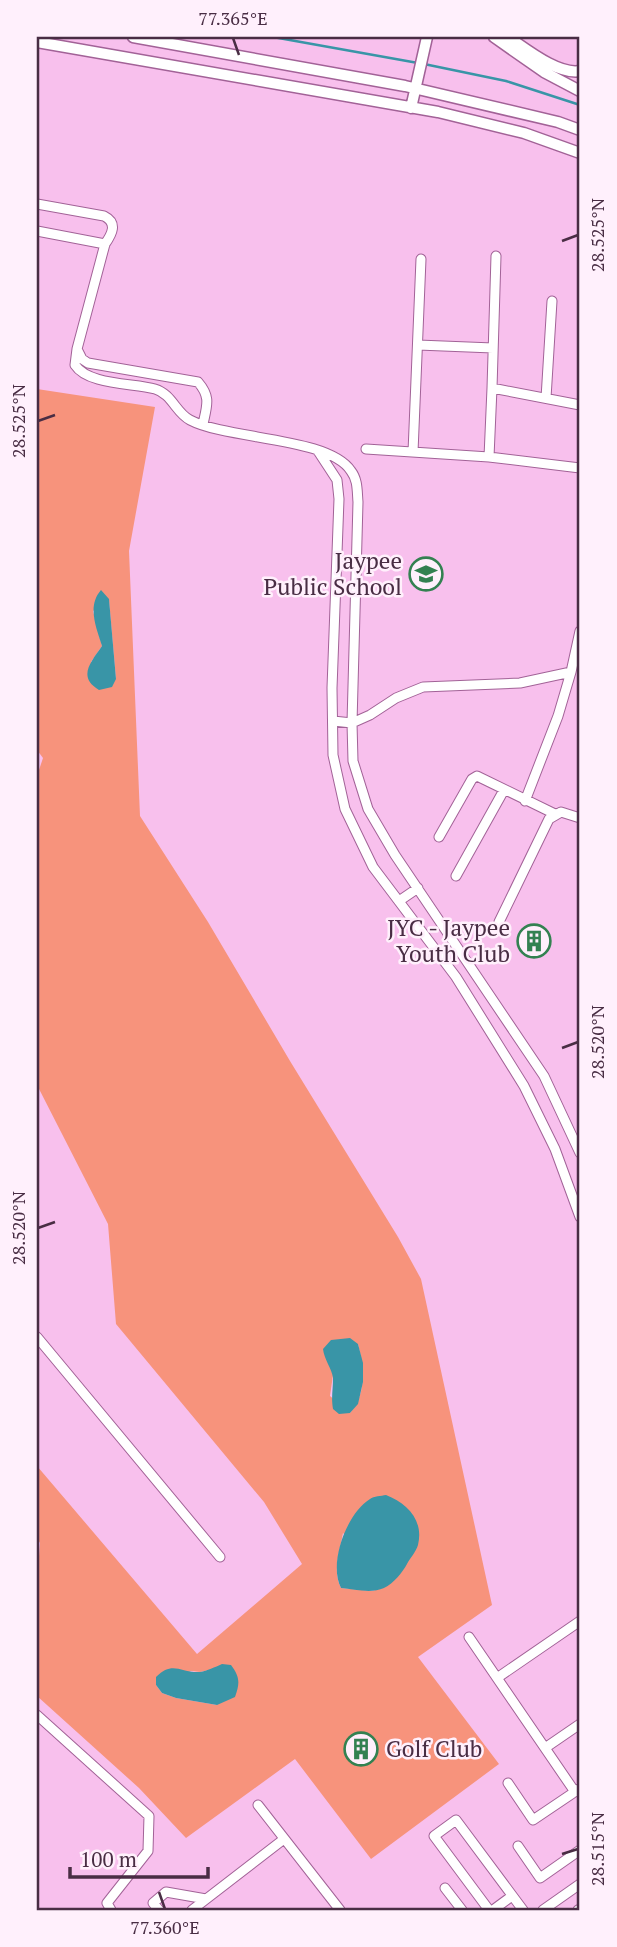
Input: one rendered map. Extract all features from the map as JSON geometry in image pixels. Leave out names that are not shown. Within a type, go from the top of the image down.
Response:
[{"type":"street","points":[[133,37],[416,83],[580,130]]},
{"type":"street","points":[[411,108],[427,37]]},
{"type":"street","points":[[494,37],[544,72],[580,91]]},
{"type":"street","points":[[508,37],[541,59],[570,72],[580,71]]},
{"type":"street","points":[[37,42],[438,112],[524,133],[580,153]]},
{"type":"street","points":[[37,204],[104,216],[110,219],[113,226],[113,233],[105,244],[77,349],[75,365],[79,372],[159,390],[167,394],[189,420],[214,429],[318,450],[338,458],[351,470],[357,485],[352,723],[354,761],[368,809],[395,855],[544,1076],[580,1153]]},
{"type":"street","points":[[37,231],[105,244]]},
{"type":"street","points":[[489,457],[496,256]]},
{"type":"street","points":[[413,452],[421,259]]},
{"type":"street","points":[[546,398],[552,300]]},
{"type":"street","points":[[418,345],[494,348]]},
{"type":"street","points":[[77,349],[82,359],[88,363],[198,382],[206,391],[207,406],[203,424]]},
{"type":"street","points":[[492,388],[580,405]]},
{"type":"street","points":[[366,449],[489,457],[580,468]]},
{"type":"street","points":[[318,450],[337,480],[340,499],[332,721],[333,755],[345,809],[373,867],[456,977],[524,1086],[555,1149],[580,1217]]},
{"type":"street","points":[[525,802],[558,716],[580,631]]},
{"type":"street","points":[[332,721],[352,723],[396,698],[423,687],[520,683],[570,672]]},
{"type":"street","points":[[439,837],[474,777],[555,814]]},
{"type":"street","points":[[456,876],[504,790]]},
{"type":"street","points":[[499,922],[549,819],[561,812],[580,818]]},
{"type":"street","points":[[399,901],[418,888]]},
{"type":"street","points":[[37,1326],[40,1333],[37,1337],[220,1557]]},
{"type":"street","points":[[497,1678],[580,1621]]},
{"type":"street","points":[[469,1637],[545,1748],[578,1790],[534,1820],[508,1783]]},
{"type":"street","points":[[37,1715],[149,1816],[148,1851],[107,1903],[111,1910]]},
{"type":"street","points":[[545,1748],[580,1724]]},
{"type":"street","points":[[258,1805],[334,1908]]},
{"type":"street","points":[[512,1896],[491,1910],[434,1836],[456,1820],[523,1910]]},
{"type":"street","points":[[193,1910],[284,1839]]},
{"type":"street","points":[[518,1846],[540,1878],[580,1850]]},
{"type":"street","points":[[543,1910],[580,1884]]},
{"type":"street","points":[[445,1888],[462,1910]]},
{"type":"street","points":[[159,1910],[153,1903],[166,1892],[206,1899]]},
{"type":"shaded area","points":[[37,389],[155,407],[129,551],[140,816],[208,922],[421,1279],[492,1605],[418,1657],[499,1764],[371,1859],[295,1759],[186,1838],[139,1788],[37,1696],[37,1558],[40,1543],[37,1538],[37,1466],[197,1654],[302,1564],[264,1502],[116,1324],[108,1224],[37,1085],[37,776],[43,758],[37,750]],"holes":[[[109,600],[116,679],[91,662],[102,646],[93,611]],[[358,1344],[362,1362],[362,1389],[350,1413],[330,1396],[333,1375]],[[343,1533],[385,1587],[372,1591],[341,1588],[337,1575]],[[209,1670],[217,1705],[176,1698],[162,1693],[156,1685],[191,1671]]]},
{"type":"shaded area","points":[[101,590],[109,599],[116,679],[112,687],[99,690],[92,685],[87,675],[90,664],[102,646],[94,610],[94,603]]},
{"type":"shaded area","points":[[350,1338],[358,1344],[363,1363],[363,1382],[358,1404],[350,1413],[339,1414],[333,1409],[333,1378],[323,1349],[331,1340]]},
{"type":"shaded area","points":[[386,1495],[407,1508],[416,1520],[419,1536],[417,1548],[400,1574],[384,1588],[368,1591],[341,1588],[338,1578],[338,1553],[347,1527],[362,1506],[372,1498]]},
{"type":"shaded area","points":[[222,1664],[231,1665],[238,1677],[238,1684],[235,1697],[217,1705],[176,1698],[162,1693],[156,1685],[156,1677],[167,1669],[200,1672]]},
{"type":"waterway","points":[[273,37],[418,63]]},
{"type":"waterway","points":[[424,64],[506,81],[580,105]]},
{"type":"place","name":"Jaypee Public School","points":[[426,574]]},
{"type":"place","name":"JYC - Jaypee Youth Club","points":[[534,941]]},
{"type":"place","name":"Golf Club","points":[[361,1749]]}]
